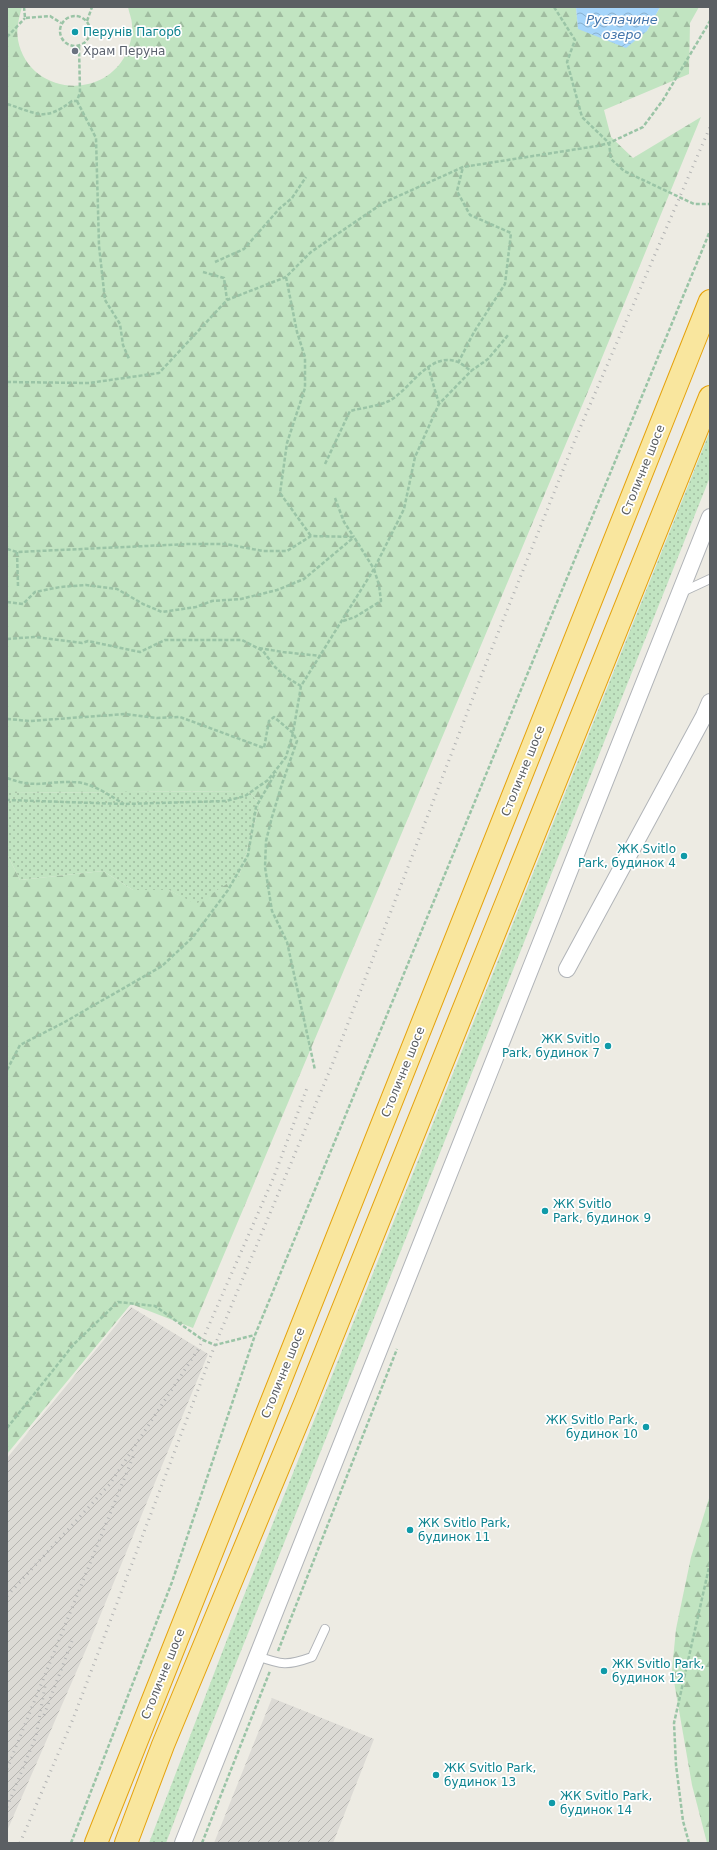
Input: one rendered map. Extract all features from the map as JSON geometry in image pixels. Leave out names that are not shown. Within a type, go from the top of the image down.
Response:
[{"type":"highway","name":"Столичне шосе","points":[[96,1843],[710,301]]},
{"type":"highway","points":[[126,1843],[164,1745],[312,1387],[710,397]]},
{"type":"street","points":[[183,1843],[710,516]]},
{"type":"street","points":[[567,969],[704,716],[710,702]]},
{"type":"lane","points":[[680,592],[710,579]]},
{"type":"lane","points":[[257,1656],[277,1663],[293,1664],[312,1657],[325,1629]]},
{"type":"path","points":[[24,7],[25,18]]},
{"type":"path","points":[[87,21],[73,15],[64,19],[59,28],[61,38],[68,45],[79,46],[83,43],[90,35],[87,21],[92,7]]},
{"type":"path","points":[[554,7],[575,40],[567,62],[582,117],[609,144],[611,159],[624,171],[694,204],[710,204]]},
{"type":"path","points":[[7,36],[25,18],[50,16],[61,23]]},
{"type":"path","points":[[7,382],[89,383],[159,373],[227,300],[286,277],[311,252],[383,202],[463,167],[609,144],[643,127],[663,100],[710,21]]},
{"type":"path","points":[[79,46],[80,92],[77,101],[96,138],[99,246],[106,300],[120,324],[124,345],[129,359]]},
{"type":"path","points":[[7,104],[43,116],[58,111],[72,100],[77,101]]},
{"type":"path","points":[[458,363],[474,332],[505,284],[511,233],[470,215],[457,191],[463,167]]},
{"type":"path","points":[[215,262],[244,249],[279,209],[292,198],[306,177]]},
{"type":"path","points":[[71,1843],[172,1582],[255,1335],[710,231]]},
{"type":"path","points":[[203,272],[224,278],[227,300]]},
{"type":"path","points":[[286,277],[305,357],[305,388],[287,443],[280,493],[311,536]]},
{"type":"path","points":[[7,800],[124,804],[226,801],[245,796],[268,780],[286,758],[293,734],[301,686],[322,656],[374,569],[404,509],[415,457],[439,404],[470,371],[488,359],[509,334]]},
{"type":"path","points":[[325,464],[350,411],[388,401],[409,385],[428,366],[445,360],[458,363],[470,371]]},
{"type":"path","points":[[428,366],[439,404]]},
{"type":"path","points":[[335,498],[344,522],[374,569],[379,585],[381,600],[355,617],[343,622]]},
{"type":"path","points":[[7,549],[17,552],[189,544],[226,544],[263,551],[287,551],[311,536],[354,537]]},
{"type":"path","points":[[354,537],[358,542]]},
{"type":"path","points":[[7,602],[23,604],[35,592],[60,586],[86,585],[117,589],[143,604],[162,612],[196,607],[212,601],[241,599],[277,590],[304,579],[354,537]]},
{"type":"path","points":[[17,552],[18,586]]},
{"type":"path","points":[[7,639],[34,637],[82,644],[88,641],[140,652],[165,640],[242,640],[264,651],[275,667],[286,677],[301,686]]},
{"type":"path","points":[[253,646],[273,651],[322,656]]},
{"type":"path","points":[[7,719],[30,721],[125,714],[157,718],[180,717],[264,748],[269,721],[274,717],[293,734],[298,741],[282,784],[272,817],[266,841],[265,867],[272,911],[287,942],[315,1070]]},
{"type":"path","points":[[7,1070],[20,1045],[162,966],[193,937],[228,890],[248,855],[256,807],[279,766]]},
{"type":"path","points":[[7,778],[18,782],[38,785],[75,781],[97,788],[124,804]]},
{"type":"path","points":[[7,1428],[74,1344],[118,1302],[155,1306],[203,1340],[215,1345],[255,1335]]},
{"type":"path","points":[[689,1843],[683,1821],[676,1765],[674,1723],[710,1563]]},
{"type":"shaded area","points":[[131,1307],[208,1354],[88,1645],[7,1831],[7,1458]]},
{"type":"shaded area","points":[[272,1698],[374,1739],[333,1843],[214,1843]]},
{"type":"green space","points":[[7,7],[22,7],[18,23],[17,36],[25,58],[36,72],[50,81],[67,85],[84,85],[100,80],[115,69],[126,54],[132,32],[132,23],[128,7],[576,7],[578,29],[647,31],[660,7],[699,7],[690,23],[689,74],[604,110],[611,137],[633,158],[701,117],[592,382],[193,1328],[131,1304],[7,1454],[7,854],[20,880],[103,871],[133,890],[169,890],[196,904],[239,876],[260,805],[249,791],[7,793]]},
{"type":"green space","points":[[710,431],[710,477],[195,1766],[166,1843],[149,1843],[243,1598]]},
{"type":"green space","points":[[249,791],[260,805],[239,876],[196,905],[169,890],[133,890],[103,871],[20,880],[7,854],[7,793]]},
{"type":"green space","points":[[710,1495],[710,1843],[707,1843],[692,1785],[672,1670],[676,1629],[691,1557]]},
{"type":"water","name":"Руслачине озеро","points":[[576,7],[660,7],[647,31],[626,48],[578,29]]},
{"type":"railway","points":[[20,1843],[73,1719],[215,1345],[332,1065],[492,648],[577,435],[710,127]]},
{"type":"railway","points":[[7,1596],[110,1484],[199,1348],[273,1179],[307,1088]]},
{"type":"railway","points":[[7,1769],[135,1452]]},
{"type":"railway","points":[[44,1715],[72,1641]]},
{"type":"railway","points":[[7,1807],[36,1736],[45,1686]]},
{"type":"place","name":"Перунів Пагорб","points":[[75,32]]},
{"type":"place","name":"Храм Перуна","points":[[75,51]]},
{"type":"place","name":"ЖК Svitlo Park, будинок 4","points":[[684,856]]},
{"type":"place","name":"ЖК Svitlo Park, будинок 7","points":[[608,1046]]},
{"type":"place","name":"ЖК Svitlo Park, будинок 9","points":[[545,1211]]},
{"type":"place","name":"ЖК Svitlo Park, будинок 10","points":[[646,1427]]},
{"type":"place","name":"ЖК Svitlo Park, будинок 11","points":[[410,1530]]},
{"type":"place","name":"ЖК Svitlo Park, будинок 12","points":[[604,1671]]},
{"type":"place","name":"ЖК Svitlo Park, будинок 13","points":[[436,1775]]},
{"type":"place","name":"ЖК Svitlo Park, будинок 14","points":[[552,1803]]}]
